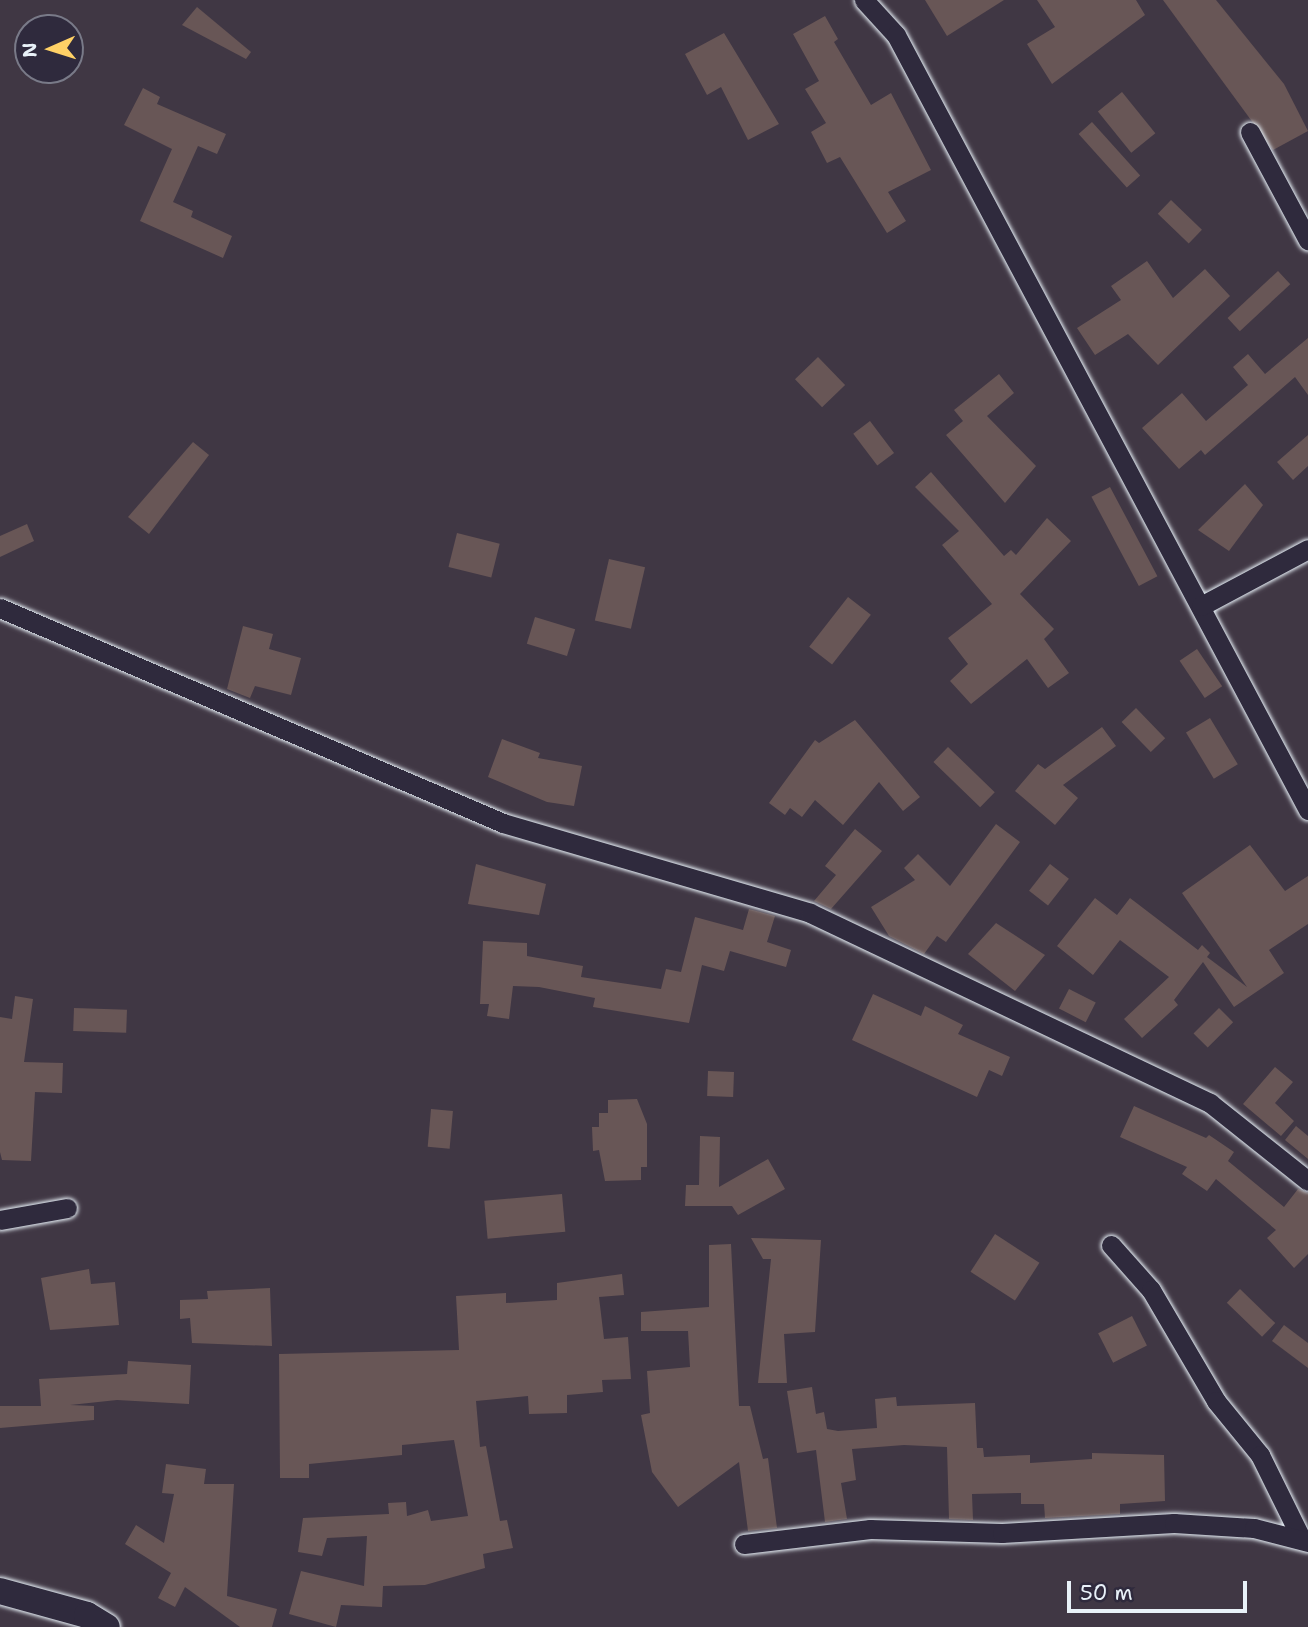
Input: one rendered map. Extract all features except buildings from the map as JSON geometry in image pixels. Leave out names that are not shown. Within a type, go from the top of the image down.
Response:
[{"type":"main road","points":[[0,1591],[87,1615],[107,1627]]},
{"type":"street","points":[[864,0],[896,35],[1308,810]]},
{"type":"street","points":[[1250,132],[1308,240]]},
{"type":"street","points":[[1201,606],[1308,549]]},
{"type":"street","points":[[0,608],[503,823],[810,913],[1210,1103],[1308,1181]]},
{"type":"street","points":[[0,1220],[66,1208]]},
{"type":"street","points":[[1111,1245],[1150,1290],[1216,1401],[1260,1455],[1304,1540]]},
{"type":"street","points":[[744,1544],[870,1529],[1002,1533],[1174,1523],[1254,1528],[1304,1540]]}]
